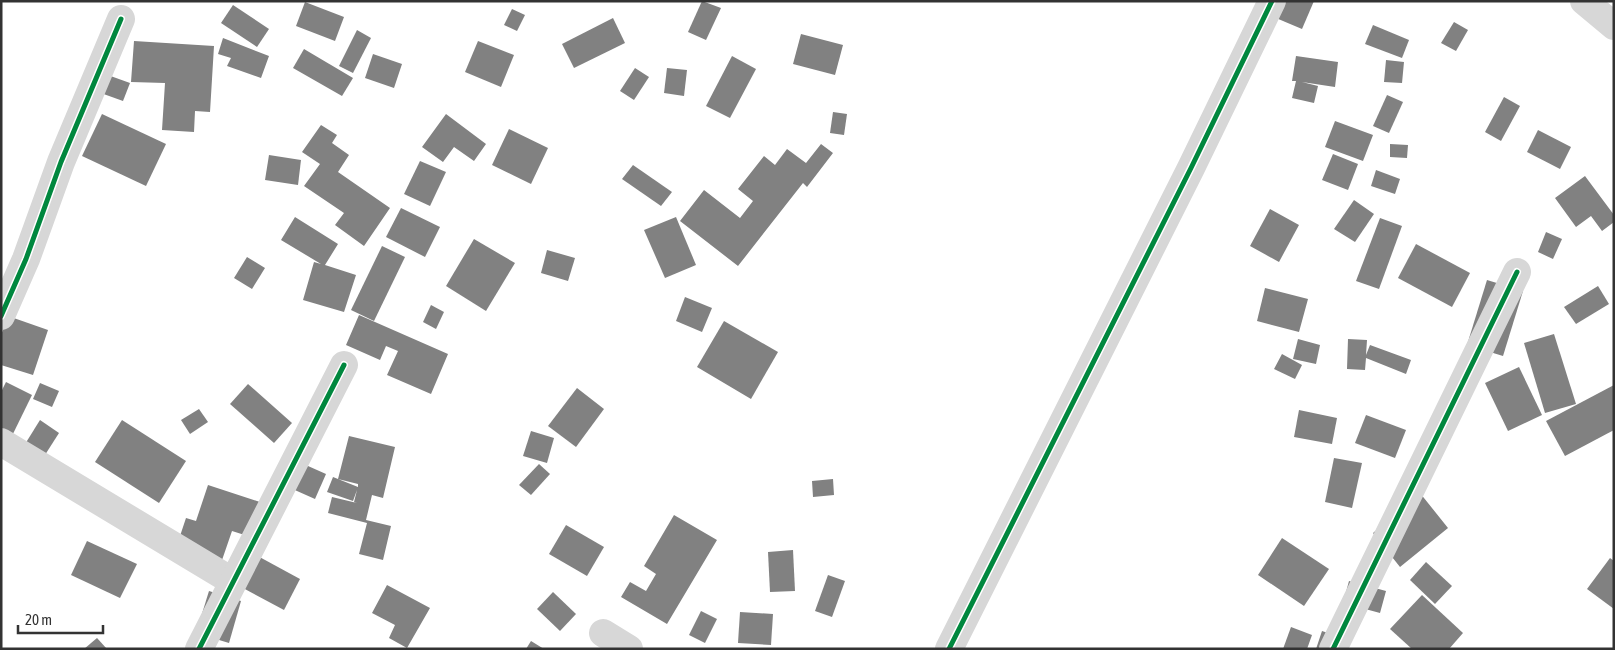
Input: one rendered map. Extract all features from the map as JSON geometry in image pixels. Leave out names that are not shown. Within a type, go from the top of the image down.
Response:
[{"type":"street","points":[[949,649],[985,574],[1191,168],[1272,1]]},
{"type":"street","points":[[1584,1],[1614,26]]},
{"type":"street","points":[[1,316],[26,258],[61,162],[121,18]]},
{"type":"street","points":[[1333,649],[1517,272]]},
{"type":"street","points":[[199,649],[232,581],[344,365]]},
{"type":"street","points":[[1,442],[232,581]]},
{"type":"street","points":[[603,633],[628,649]]},
{"type":"building","points":[[702,1],[721,8],[706,40],[688,32]]},
{"type":"building","points":[[1261,1],[1314,1],[1302,29],[1257,10]]},
{"type":"building","points":[[305,2],[344,17],[335,41],[296,26]]},
{"type":"building","points":[[233,5],[269,29],[257,47],[221,23]]},
{"type":"building","points":[[512,9],[525,15],[517,31],[504,25]]},
{"type":"building","points":[[613,18],[625,43],[574,68],[562,44]]},
{"type":"building","points":[[1454,22],[1468,30],[1456,51],[1441,43]]},
{"type":"building","points":[[1373,25],[1409,40],[1402,58],[1365,44]]},
{"type":"building","points":[[357,30],[371,38],[353,73],[339,66]]},
{"type":"building","points":[[801,34],[843,45],[835,75],[793,64]]},
{"type":"building","points":[[223,38],[269,56],[261,78],[227,66],[231,58],[218,54]]},
{"type":"building","points":[[134,41],[214,46],[210,112],[195,111],[194,132],[162,130],[165,83],[131,82]]},
{"type":"building","points":[[478,41],[514,55],[501,87],[465,72]]},
{"type":"building","points":[[304,49],[353,78],[342,96],[293,68]]},
{"type":"building","points":[[373,54],[402,64],[394,88],[365,78]]},
{"type":"building","points":[[732,56],[756,69],[730,118],[706,106]]},
{"type":"building","points":[[1296,56],[1338,62],[1335,87],[1302,82],[1318,86],[1314,103],[1292,98],[1296,81],[1292,81]]},
{"type":"building","points":[[1386,60],[1404,62],[1402,83],[1384,82]]},
{"type":"building","points":[[635,68],[649,77],[634,100],[620,91]]},
{"type":"building","points":[[667,68],[687,70],[684,96],[664,93]]},
{"type":"building","points":[[105,74],[130,83],[123,101],[98,92]]},
{"type":"building","points":[[1387,95],[1403,102],[1389,133],[1373,126]]},
{"type":"building","points":[[1504,97],[1520,106],[1501,141],[1485,132]]},
{"type":"building","points":[[833,112],[847,114],[844,135],[830,133]]},
{"type":"building","points":[[102,114],[166,144],[146,186],[82,156]]},
{"type":"building","points":[[446,114],[486,144],[474,161],[454,147],[443,162],[422,147]]},
{"type":"building","points":[[1335,121],[1373,135],[1363,161],[1325,147]]},
{"type":"building","points":[[321,125],[337,135],[332,143],[349,155],[338,172],[390,208],[364,246],[335,225],[344,213],[304,186],[320,164],[302,152]]},
{"type":"building","points":[[509,129],[548,148],[531,184],[492,165]]},
{"type":"building","points":[[1538,130],[1571,147],[1560,169],[1527,152]]},
{"type":"building","points":[[821,144],[833,153],[807,187],[803,183],[738,266],[680,221],[704,190],[740,218],[753,201],[738,189],[764,156],[775,165],[787,149],[806,163]]},
{"type":"building","points":[[1390,144],[1408,145],[1407,158],[1390,157]]},
{"type":"building","points":[[1333,154],[1358,164],[1348,190],[1322,180]]},
{"type":"building","points":[[269,155],[301,160],[298,185],[265,180]]},
{"type":"building","points":[[420,161],[446,172],[430,206],[404,194]]},
{"type":"building","points":[[633,165],[672,192],[661,206],[622,179]]},
{"type":"building","points":[[1376,170],[1400,179],[1395,194],[1371,186]]},
{"type":"building","points":[[1585,176],[1614,215],[1614,222],[1602,231],[1591,216],[1576,227],[1555,198]]},
{"type":"building","points":[[1354,200],[1374,214],[1355,242],[1334,229]]},
{"type":"building","points":[[401,208],[440,227],[425,257],[386,237]]},
{"type":"building","points":[[1270,209],[1299,225],[1279,262],[1250,246]]},
{"type":"building","points":[[295,217],[338,244],[325,265],[356,275],[344,312],[303,300],[314,262],[321,264],[281,240]]},
{"type":"building","points":[[676,217],[696,265],[665,278],[644,230]]},
{"type":"building","points":[[1380,218],[1402,226],[1379,289],[1356,281]]},
{"type":"building","points":[[1546,232],[1562,239],[1553,259],[1538,252]]},
{"type":"building","points":[[474,239],[515,263],[486,311],[446,286]]},
{"type":"building","points":[[1416,244],[1470,273],[1452,307],[1398,278]]},
{"type":"building","points":[[382,246],[405,257],[374,321],[351,310]]},
{"type":"building","points":[[547,250],[575,258],[568,281],[541,273]]},
{"type":"building","points":[[247,257],[265,268],[252,289],[234,278]]},
{"type":"building","points":[[1487,280],[1523,291],[1503,356],[1467,345]]},
{"type":"building","points":[[1598,286],[1609,304],[1576,324],[1564,307]]},
{"type":"building","points":[[1265,288],[1308,299],[1299,332],[1257,321]]},
{"type":"building","points":[[685,297],[712,308],[702,332],[676,321]]},
{"type":"building","points":[[431,305],[444,312],[436,329],[423,322]]},
{"type":"building","points":[[359,315],[448,354],[431,394],[387,375],[398,351],[386,346],[380,360],[346,345]]},
{"type":"building","points":[[8,316],[48,330],[33,375],[1,365],[1,335]]},
{"type":"building","points":[[724,321],[778,352],[751,399],[697,367]]},
{"type":"building","points":[[1554,334],[1576,404],[1545,413],[1524,343]]},
{"type":"building","points":[[1298,339],[1320,345],[1316,364],[1293,359]]},
{"type":"building","points":[[1348,339],[1367,340],[1366,355],[1370,345],[1411,360],[1406,374],[1366,358],[1365,370],[1347,369]]},
{"type":"building","points":[[1282,354],[1302,365],[1295,379],[1274,369]]},
{"type":"building","points":[[1519,367],[1542,415],[1508,431],[1485,383]]},
{"type":"building","points":[[6,382],[32,395],[8,444],[1,440],[1,392]]},
{"type":"building","points":[[40,383],[59,391],[52,407],[33,399]]},
{"type":"building","points":[[248,384],[292,423],[274,443],[230,404]]},
{"type":"building","points":[[1614,385],[1614,430],[1565,456],[1546,421]]},
{"type":"building","points":[[577,388],[604,409],[576,447],[548,426]]},
{"type":"building","points":[[199,409],[208,422],[190,434],[181,420]]},
{"type":"building","points":[[1299,410],[1337,418],[1332,444],[1294,437]]},
{"type":"building","points":[[1366,415],[1406,430],[1395,458],[1355,443]]},
{"type":"building","points":[[40,420],[59,433],[36,469],[17,457]]},
{"type":"building","points":[[122,420],[186,461],[159,503],[95,462]]},
{"type":"building","points":[[531,431],[554,438],[547,463],[523,456]]},
{"type":"building","points":[[349,436],[395,447],[383,498],[372,495],[366,520],[391,526],[383,560],[359,554],[367,523],[328,513],[332,497],[357,503],[354,502],[357,490],[353,501],[327,492],[333,477],[338,479]],"holes":[[[338,479],[358,484],[358,487]]]},
{"type":"building","points":[[290,458],[326,474],[315,499],[279,483]]},
{"type":"building","points":[[1334,458],[1362,463],[1352,508],[1325,502]]},
{"type":"building","points":[[539,464],[550,474],[531,495],[519,485]]},
{"type":"building","points":[[833,479],[834,495],[813,497],[812,481]]},
{"type":"building","points":[[1412,483],[1448,528],[1400,567],[1373,533],[1399,511],[1391,499]]},
{"type":"building","points":[[208,485],[263,503],[251,537],[232,531],[221,563],[176,548],[186,518],[196,521]]},
{"type":"building","points":[[674,515],[717,540],[667,624],[621,597],[630,582],[646,591],[656,574],[644,566]]},
{"type":"building","points":[[566,525],[604,547],[587,576],[549,554]]},
{"type":"building","points":[[1282,538],[1329,569],[1304,606],[1258,575]]},
{"type":"building","points":[[87,541],[137,564],[120,598],[71,575]]},
{"type":"building","points":[[245,549],[300,579],[284,610],[228,580]]},
{"type":"building","points":[[793,550],[795,591],[770,592],[768,552]]},
{"type":"building","points":[[1610,558],[1614,561],[1614,609],[1587,589]]},
{"type":"building","points":[[1426,562],[1452,586],[1435,604],[1410,580]]},
{"type":"building","points":[[828,575],[845,581],[832,617],[815,611]]},
{"type":"building","points":[[1349,581],[1386,591],[1380,613],[1343,603]]},
{"type":"building","points":[[387,585],[430,608],[407,648],[389,638],[395,625],[372,613]]},
{"type":"building","points":[[209,591],[241,601],[229,643],[196,633]]},
{"type":"building","points":[[553,592],[576,614],[560,631],[537,609]]},
{"type":"building","points":[[1422,595],[1463,633],[1449,649],[1412,649],[1390,629]]},
{"type":"building","points":[[701,611],[717,619],[705,643],[689,635]]},
{"type":"building","points":[[740,612],[773,614],[771,645],[738,643]]},
{"type":"building","points":[[1291,627],[1312,635],[1307,649],[1283,649]]},
{"type":"building","points":[[1322,631],[1343,638],[1339,649],[1316,649]]},
{"type":"building","points":[[97,638],[107,649],[84,649]]},
{"type":"building","points":[[531,641],[544,649],[526,649]]},
{"type":"cycle path","points":[[949,649],[1191,168],[1272,1]]},
{"type":"cycle path","points":[[1,316],[26,259],[61,162],[121,19]]},
{"type":"cycle path","points":[[1333,649],[1517,272]]},
{"type":"cycle path","points":[[199,649],[344,365]]}]
